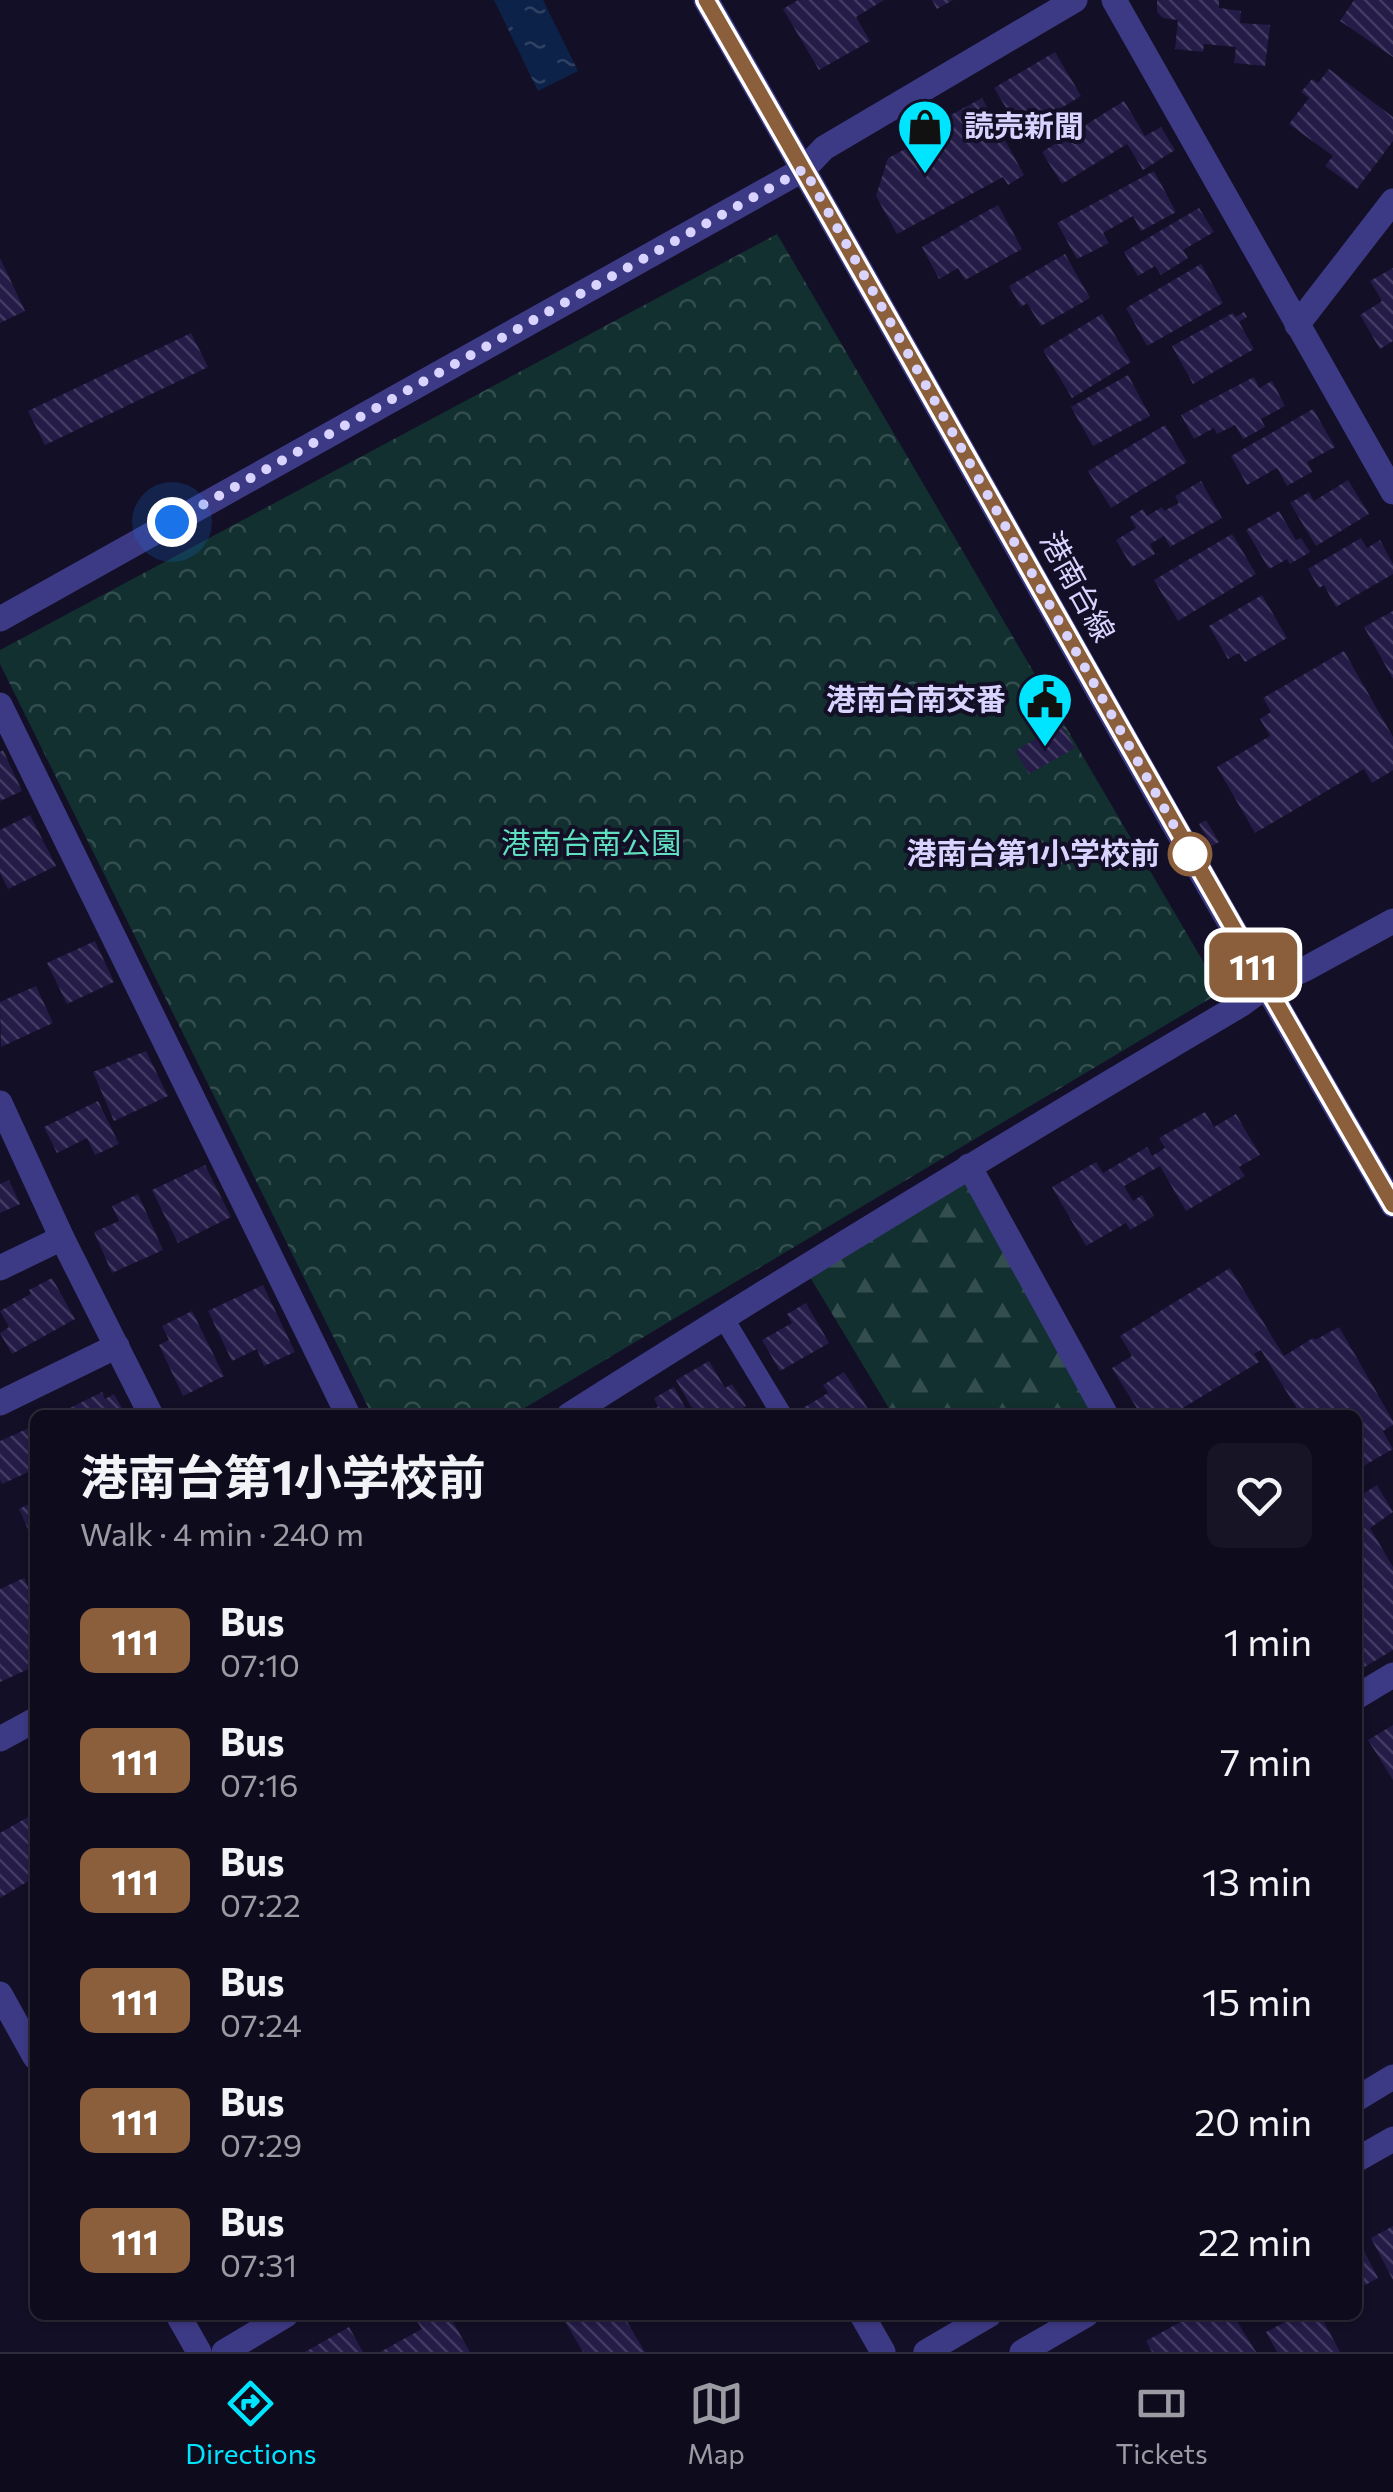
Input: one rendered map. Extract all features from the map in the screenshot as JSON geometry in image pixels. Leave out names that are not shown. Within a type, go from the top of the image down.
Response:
[{"type":"street","name":"港南台線","points":[[706,0],[1393,1205]]},
{"type":"street","points":[[0,619],[804,169],[824,148],[1075,0]]},
{"type":"street","points":[[1114,0],[1393,492]]},
{"type":"street","points":[[1297,325],[1393,200]]},
{"type":"street","points":[[0,705],[346,1410]]},
{"type":"street","points":[[577,1410],[969,1166],[1242,1004],[1265,986],[1393,921]]},
{"type":"street","points":[[0,1103],[149,1410]]},
{"type":"street","points":[[969,1166],[1103,1410]]},
{"type":"street","points":[[0,1268],[62,1238]]},
{"type":"street","points":[[0,1403],[117,1346]]},
{"type":"street","points":[[1362,1694],[1393,1675]]},
{"type":"street","points":[[0,1740],[30,1723]]},
{"type":"street","points":[[0,1994],[30,2048]]},
{"type":"street","points":[[1362,2096],[1393,2077]]},
{"type":"street","points":[[1362,2158],[1393,2139]]},
{"type":"street","points":[[181,2320],[199,2352]]},
{"type":"street","points":[[224,2352],[278,2320]]},
{"type":"street","points":[[865,2320],[884,2352]]},
{"type":"street","points":[[926,2352],[980,2320]]},
{"type":"street","points":[[1022,2352],[1077,2320]]},
{"type":"lane","points":[[723,1317],[779,1410]]},
{"type":"green space","name":"港南台南公園","points":[[777,234],[1221,992],[521,1410],[370,1410],[0,664],[0,650]]},
{"type":"green space","points":[[969,1166],[1103,1410],[890,1410],[804,1267]]},
{"type":"water","points":[[494,0],[543,0],[578,71],[538,91]]},
{"type":"building","points":[[798,0],[884,0],[856,17],[870,41],[819,70],[783,9]]},
{"type":"building","points":[[932,0],[953,0],[937,9]]},
{"type":"building","points":[[1157,0],[1219,0],[1219,8],[1241,11],[1240,23],[1270,25],[1265,66],[1234,63],[1236,47],[1204,44],[1203,52],[1175,49],[1178,20],[1163,18],[1157,12]]},
{"type":"building","points":[[1354,0],[1393,0],[1393,57],[1340,21]]},
{"type":"building","points":[[1055,52],[1081,96],[1021,132],[994,88]]},
{"type":"building","points":[[1329,69],[1393,117],[1393,141],[1357,189],[1325,166],[1333,156],[1289,124],[1309,98],[1301,92],[1312,79],[1318,83]]},
{"type":"building","points":[[982,98],[1024,175],[1008,185],[1003,177],[897,234],[876,196],[888,158],[911,146],[907,139]]},
{"type":"building","points":[[1124,101],[1145,136],[1161,127],[1175,150],[1143,170],[1127,144],[1062,184],[1042,152]]},
{"type":"building","points":[[1154,171],[1176,212],[1141,231],[1133,216],[1103,233],[1109,243],[1077,259],[1057,223]]},
{"type":"building","points":[[998,205],[1022,249],[965,280],[958,268],[939,279],[922,247]]},
{"type":"building","points":[[1199,208],[1214,232],[1183,250],[1188,258],[1161,275],[1155,266],[1138,276],[1124,252]]},
{"type":"building","points":[[1065,254],[1090,298],[1041,326],[1027,303],[1021,307],[1009,286]]},
{"type":"building","points":[[0,258],[25,311],[0,323]]},
{"type":"building","points":[[1201,264],[1223,303],[1147,346],[1126,308]]},
{"type":"building","points":[[1393,268],[1393,341],[1380,349],[1360,315],[1382,301],[1370,281]]},
{"type":"building","points":[[1244,312],[1247,317],[1239,322],[1254,349],[1193,384],[1172,346],[1233,313],[1236,317]]},
{"type":"building","points":[[1102,314],[1131,362],[1072,398],[1043,350]]},
{"type":"building","points":[[191,333],[208,367],[45,445],[28,411]]},
{"type":"building","points":[[1128,375],[1150,416],[1093,446],[1071,407]]},
{"type":"building","points":[[1254,377],[1259,388],[1272,381],[1285,406],[1261,419],[1265,427],[1243,439],[1235,425],[1217,434],[1214,428],[1194,439],[1181,415]]},
{"type":"building","points":[[1313,409],[1335,447],[1307,462],[1312,472],[1287,486],[1277,468],[1247,485],[1231,456]]},
{"type":"building","points":[[1165,425],[1187,462],[1111,508],[1088,471]]},
{"type":"building","points":[[1348,480],[1369,514],[1316,546],[1290,503],[1309,492],[1314,501]]},
{"type":"building","points":[[1201,481],[1222,518],[1170,547],[1164,536],[1150,544],[1155,554],[1132,567],[1116,540],[1136,528],[1130,517],[1143,509],[1147,516],[1162,507],[1164,511],[1179,503],[1175,496]]},
{"type":"building","points":[[1279,511],[1296,540],[1301,538],[1310,552],[1290,564],[1287,559],[1269,569],[1246,530]]},
{"type":"building","points":[[1232,534],[1256,574],[1178,621],[1154,580]]},
{"type":"building","points":[[1361,538],[1367,548],[1380,540],[1393,564],[1393,574],[1336,607],[1324,585],[1319,588],[1308,569]]},
{"type":"building","points":[[1262,595],[1287,638],[1245,662],[1239,653],[1228,659],[1209,626]]},
{"type":"building","points":[[1393,611],[1393,679],[1364,627]]},
{"type":"building","points":[[1344,651],[1393,737],[1393,770],[1372,783],[1364,769],[1255,833],[1217,767],[1270,736],[1260,719],[1271,712],[1263,698]]},
{"type":"building","name":"港南台南交番","points":[[1061,724],[1075,748],[1029,774],[1015,751]]},
{"type":"building","points":[[3,750],[22,791],[0,801],[0,752]]},
{"type":"building","points":[[30,815],[56,866],[8,889],[0,873],[0,830]]},
{"type":"building","points":[[1206,820],[1219,842],[1212,846],[1199,824]]},
{"type":"building","points":[[95,941],[114,982],[67,1004],[47,963]]},
{"type":"building","points":[[36,986],[53,1023],[1,1047],[0,1002]]},
{"type":"building","points":[[146,1051],[168,1096],[114,1121],[93,1072]]},
{"type":"building","points":[[98,1101],[119,1144],[95,1155],[87,1138],[57,1153],[44,1127]]},
{"type":"building","points":[[1205,1112],[1214,1127],[1236,1114],[1260,1155],[1239,1167],[1245,1176],[1186,1211],[1160,1166],[1124,1186],[1133,1201],[1142,1195],[1154,1216],[1130,1230],[1126,1223],[1086,1246],[1052,1187],[1096,1162],[1103,1173],[1147,1147],[1152,1156],[1165,1148],[1159,1138]]},
{"type":"building","points":[[205,1165],[231,1217],[178,1243],[152,1190]]},
{"type":"building","points":[[9,1180],[20,1204],[0,1213],[0,1184]]},
{"type":"building","points":[[138,1194],[163,1250],[112,1273],[94,1232],[119,1221],[112,1206]]},
{"type":"building","points":[[1230,1268],[1284,1356],[1339,1327],[1393,1421],[1383,1431],[1393,1449],[1362,1467],[1362,1410],[1298,1410],[1261,1350],[1254,1354],[1259,1362],[1179,1410],[1138,1410],[1112,1368],[1132,1356],[1120,1336]]},
{"type":"building","points":[[52,1278],[75,1319],[12,1354],[0,1333],[9,1327],[0,1311]]},
{"type":"building","points":[[263,1285],[295,1352],[264,1366],[257,1349],[232,1361],[208,1311]]},
{"type":"building","points":[[806,1303],[829,1343],[780,1371],[762,1340],[792,1323],[787,1314]]},
{"type":"building","points":[[192,1311],[224,1376],[183,1396],[159,1345],[169,1340],[162,1326]]},
{"type":"building","points":[[709,1361],[725,1388],[732,1384],[746,1406],[739,1410],[693,1410],[676,1380]]},
{"type":"building","points":[[844,1372],[868,1409],[804,1410],[828,1393],[823,1385]]},
{"type":"building","points":[[674,1387],[686,1410],[652,1410],[658,1407],[654,1398]]},
{"type":"building","points":[[102,1392],[105,1399],[114,1394],[123,1410],[66,1410]]},
{"type":"building","points":[[30,1427],[30,1471],[2,1484],[0,1480],[0,1441]]},
{"type":"building","points":[[1377,1485],[1393,1512],[1370,1528],[1393,1567],[1393,1650],[1362,1669],[1362,1494]]},
{"type":"building","points":[[30,1504],[30,1534],[19,1509]]},
{"type":"building","points":[[24,1578],[30,1592],[30,1668],[0,1682],[0,1589]]},
{"type":"building","points":[[1393,1725],[1393,1780],[1368,1740]]},
{"type":"building","points":[[30,1816],[30,1880],[0,1898],[0,1833]]},
{"type":"building","points":[[1393,2226],[1393,2280],[1371,2238]]},
{"type":"building","points":[[1362,2247],[1378,2278],[1362,2287]]},
{"type":"building","points":[[416,2320],[452,2320],[470,2352],[380,2352],[422,2329]]},
{"type":"building","points":[[564,2320],[626,2320],[645,2352],[583,2352]]},
{"type":"building","points":[[1184,2320],[1236,2320],[1256,2352],[1152,2352],[1146,2341]]},
{"type":"building","points":[[1323,2320],[1340,2352],[1277,2352],[1266,2332],[1285,2322]]},
{"type":"building","points":[[349,2327],[363,2352],[305,2352]]},
{"type":"bus line","name":"111","points":[[706,0],[1393,1205]]},
{"type":"place","name":"読売新聞","points":[[925,176]]},
{"type":"place","name":"港南台南交番","points":[[1045,749]]},
{"type":"place","name":"港南台第1小学校前","points":[[1190,854]]},
{"type":"route","points":[[172,522],[804,169],[1190,854]]}]
